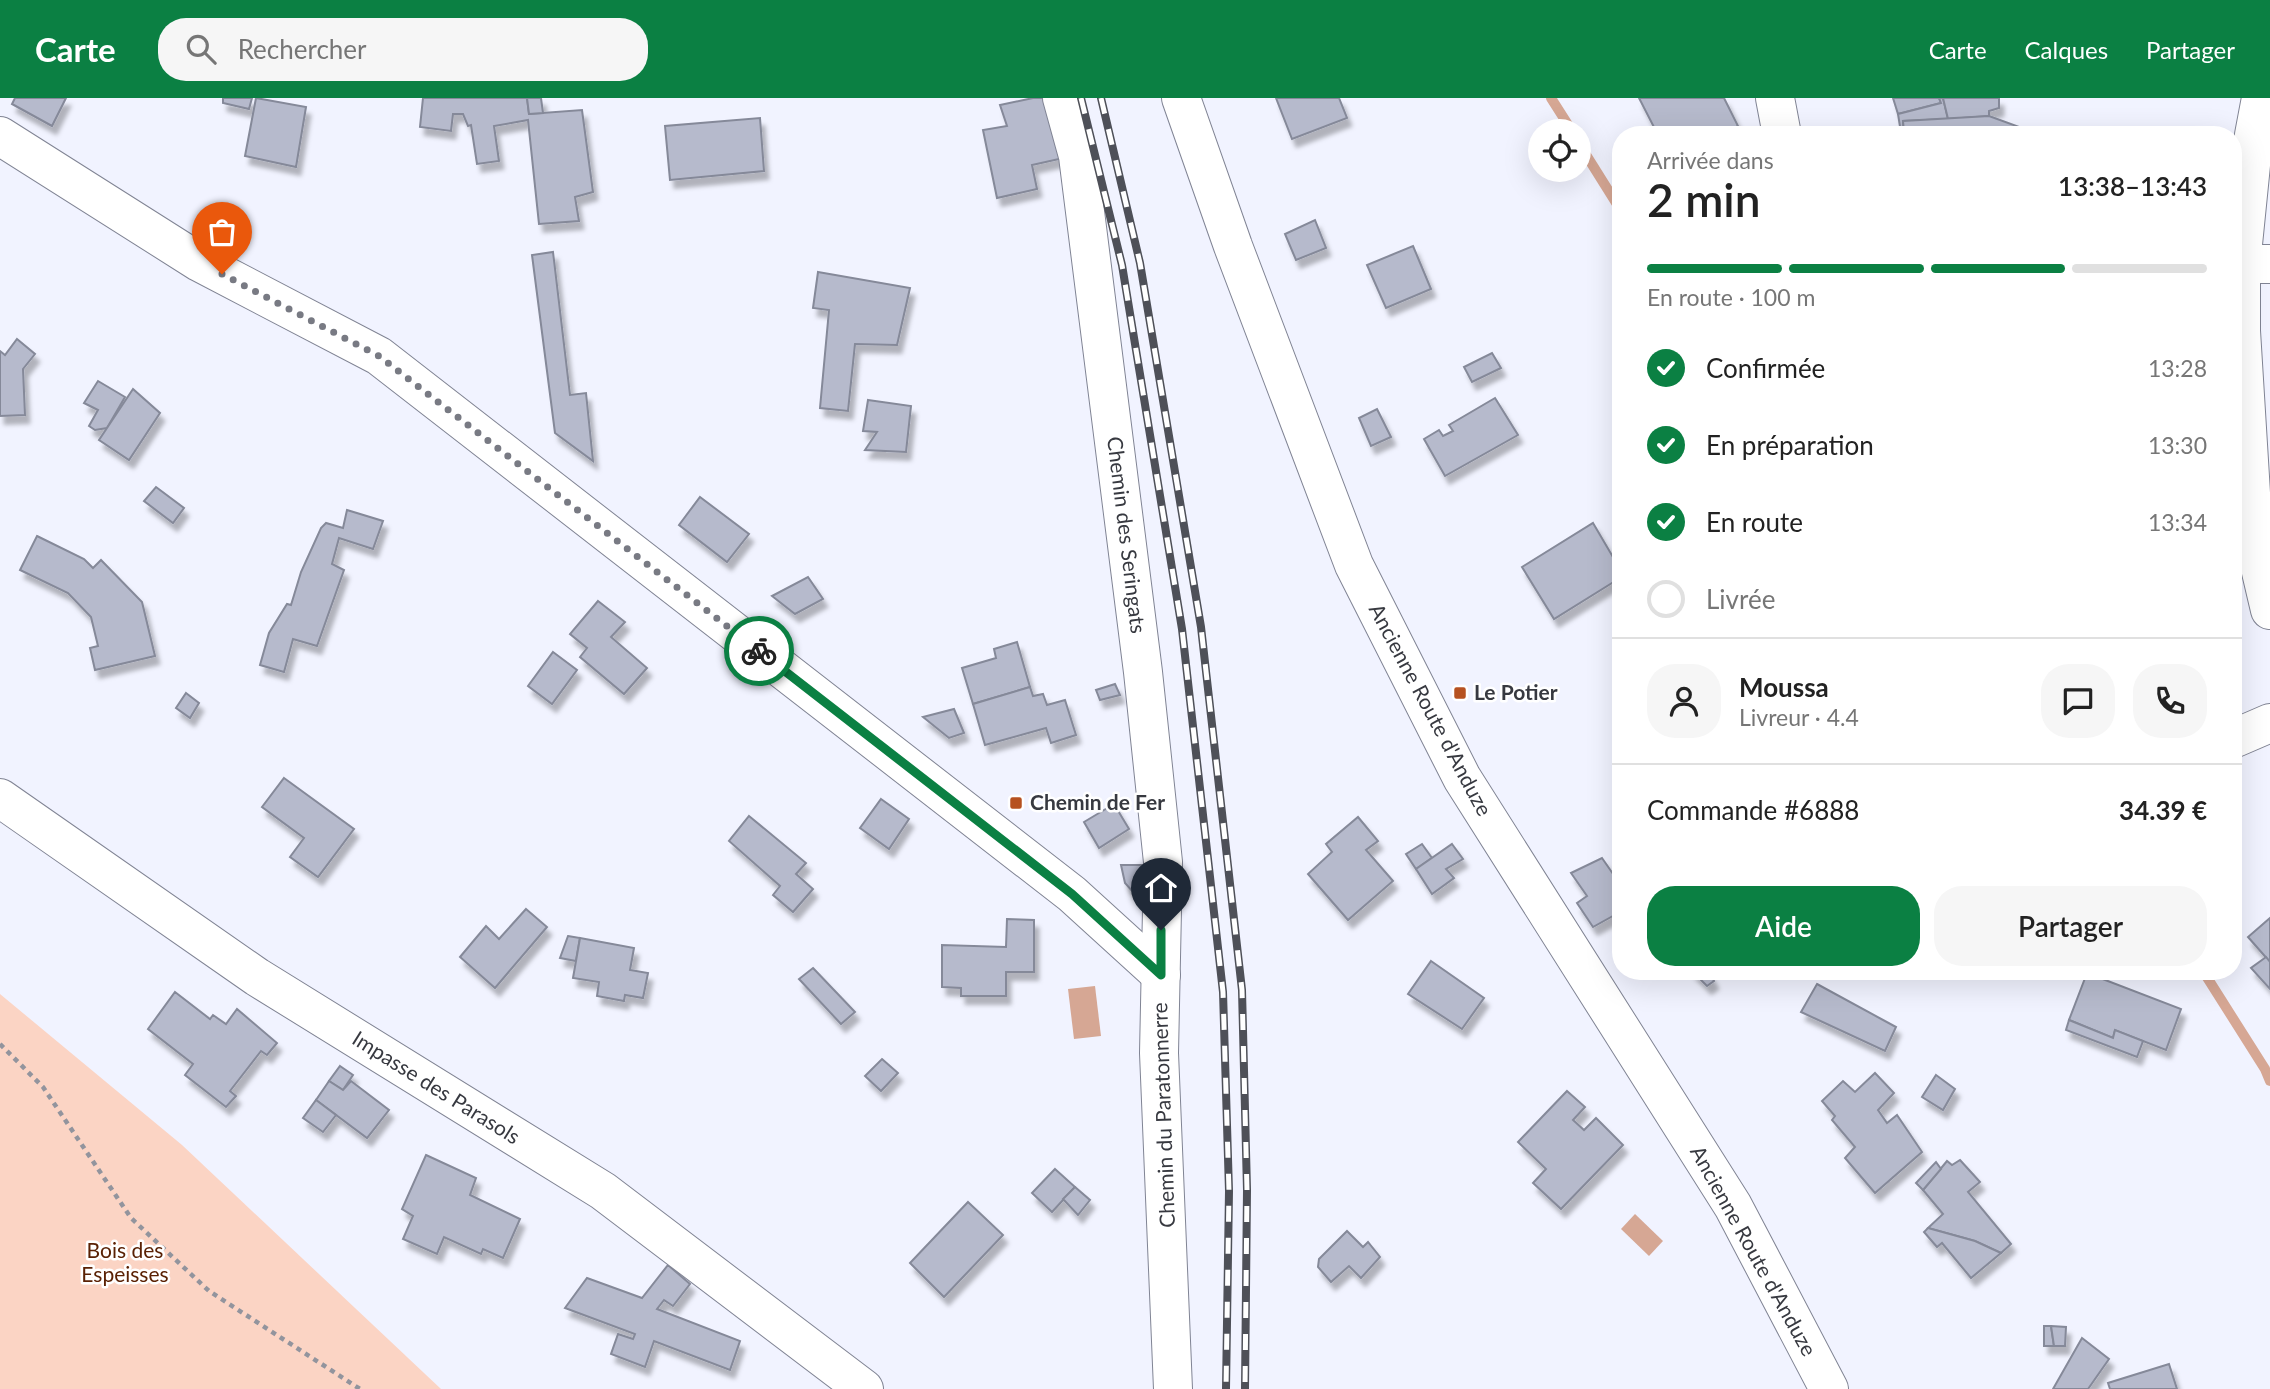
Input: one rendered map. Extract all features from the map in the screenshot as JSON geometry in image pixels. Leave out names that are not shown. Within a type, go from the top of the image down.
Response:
[{"type":"street","name":"Chemin des Seringats","points":[[1062,98],[1078,156],[1143,672],[1163,862],[1161,975]]},
{"type":"street","name":"Ancienne Route d'Anduze","points":[[1181,98],[1237,259],[1354,565],[1462,778],[1732,1206],[1829,1389]]},
{"type":"street","points":[[1775,98],[1780,126]]},
{"type":"street","points":[[2261,98],[2254,135],[2255,264],[2244,400],[2254,542],[2270,610]]},
{"type":"street","name":"Chemin du Paratonnerre","points":[[0,136],[199,262],[379,356],[1072,894],[1161,975],[1159,1053],[1173,1389]]},
{"type":"street","points":[[2242,735],[2270,723]]},
{"type":"street","name":"Impasse des Parasols","points":[[0,799],[257,977],[603,1191],[864,1389]]},
{"type":"path","points":[[0,1044],[43,1087],[131,1218],[209,1291],[360,1389]]},
{"type":"green space","name":"Bois des Espeisses","points":[[0,994],[182,1145],[441,1389],[0,1389]]},
{"type":"shaded area","points":[[1095,986],[1101,1036],[1074,1039],[1068,989]]},
{"type":"shaded area","points":[[1635,1214],[1663,1241],[1649,1256],[1621,1229]]},
{"type":"building","points":[[15,98],[66,98],[52,126],[12,104]]},
{"type":"building","points":[[223,98],[252,98],[249,109],[223,103]]},
{"type":"building","points":[[256,98],[306,107],[296,167],[245,156]]},
{"type":"building","points":[[423,98],[527,98],[529,114],[582,110],[593,192],[575,197],[579,221],[539,224],[528,120],[494,126],[499,161],[477,164],[471,125],[468,126],[463,114],[453,114],[451,131],[420,127]]},
{"type":"building","points":[[527,98],[541,98],[543,113],[529,114]]},
{"type":"building","points":[[1033,98],[1052,98],[1068,157],[1032,165],[1037,189],[997,198],[983,130],[1007,126],[1000,105]]},
{"type":"building","points":[[1276,98],[1339,98],[1347,118],[1292,139]]},
{"type":"building","points":[[1639,98],[1724,98],[1738,126],[1653,126]]},
{"type":"building","points":[[1893,98],[1939,98],[1941,103],[1898,114]]},
{"type":"building","points":[[1939,98],[1943,98],[1948,119],[1903,121],[1903,126],[1900,126],[1898,114],[1941,103]]},
{"type":"building","points":[[1943,98],[1999,98],[1999,108],[1989,111],[1989,116],[1948,119]]},
{"type":"building","points":[[1989,116],[2016,126],[1903,126],[1903,121]]},
{"type":"building","points":[[760,118],[764,171],[670,180],[665,126]]},
{"type":"building","points":[[1315,220],[1326,248],[1296,260],[1285,234]]},
{"type":"building","points":[[1413,246],[1431,289],[1386,308],[1367,265]]},
{"type":"building","points":[[553,252],[570,395],[586,393],[593,461],[555,433],[532,255]]},
{"type":"building","points":[[818,272],[910,288],[897,345],[855,344],[848,411],[820,408],[829,310],[813,308]]},
{"type":"building","points":[[17,339],[35,354],[23,369],[25,415],[0,416],[0,351],[5,355]]},
{"type":"building","points":[[1492,353],[1501,368],[1472,382],[1464,367]]},
{"type":"building","points":[[98,381],[125,397],[107,428],[95,430],[89,426],[98,410],[84,403]]},
{"type":"building","points":[[133,389],[160,413],[129,460],[99,440]]},
{"type":"building","points":[[1495,398],[1518,435],[1445,476],[1424,439],[1439,430],[1443,436],[1453,431],[1449,425]]},
{"type":"building","points":[[868,400],[911,406],[906,452],[865,450],[877,432],[863,431]]},
{"type":"building","points":[[1377,409],[1391,437],[1371,446],[1359,418]]},
{"type":"building","points":[[156,487],[184,508],[173,523],[144,501]]},
{"type":"building","points":[[700,497],[749,534],[727,562],[679,525]]},
{"type":"building","points":[[347,510],[383,521],[373,549],[339,538],[332,564],[344,570],[317,646],[293,639],[284,672],[260,665],[269,633],[287,604],[291,605],[301,572],[321,528],[326,523],[343,528]]},
{"type":"building","points":[[1593,523],[1612,555],[1612,583],[1554,619],[1522,567]]},
{"type":"building","points":[[37,536],[84,559],[93,568],[101,560],[142,602],[155,656],[95,670],[90,648],[98,646],[91,617],[68,593],[20,570]]},
{"type":"building","points":[[808,577],[823,599],[795,614],[772,596]]},
{"type":"building","points":[[598,601],[625,622],[611,637],[647,668],[624,694],[580,657],[587,648],[570,634]]},
{"type":"building","points":[[1017,642],[1030,687],[973,704],[962,668],[996,658],[994,649]]},
{"type":"building","points":[[553,652],[577,670],[552,704],[528,686]]},
{"type":"building","points":[[1115,684],[1120,695],[1100,700],[1096,690]]},
{"type":"building","points":[[1030,687],[1033,696],[1043,694],[1047,705],[1065,700],[1076,735],[1051,743],[1046,728],[985,745],[973,704]]},
{"type":"building","points":[[186,693],[199,703],[190,718],[176,708]]},
{"type":"building","points":[[954,709],[964,733],[949,738],[923,717]]},
{"type":"building","points":[[284,778],[354,829],[318,877],[290,857],[304,838],[262,807]]},
{"type":"building","points":[[881,799],[909,819],[889,849],[860,828]]},
{"type":"building","points":[[1114,804],[1129,829],[1099,848],[1084,822]]},
{"type":"building","points":[[749,816],[806,863],[796,874],[813,889],[793,912],[773,895],[780,886],[729,841]]},
{"type":"building","points":[[1358,817],[1378,841],[1366,850],[1393,881],[1348,920],[1308,874],[1332,852],[1326,844]]},
{"type":"building","points":[[1422,844],[1432,858],[1416,869],[1406,854]]},
{"type":"building","points":[[1452,844],[1463,859],[1446,869],[1454,878],[1432,894],[1416,869]]},
{"type":"building","points":[[1602,858],[1612,872],[1612,916],[1593,927],[1577,903],[1587,896],[1571,873]]},
{"type":"building","points":[[1121,865],[1149,865],[1151,888],[1132,891],[1125,883]]},
{"type":"building","points":[[526,909],[547,927],[495,988],[460,957],[486,926],[499,939]]},
{"type":"building","points":[[2270,918],[2270,962],[2248,937]]},
{"type":"building","points":[[1007,919],[1034,920],[1034,972],[1006,972],[1006,996],[961,996],[961,988],[942,987],[942,945],[1006,947]]},
{"type":"building","points":[[568,936],[580,938],[576,961],[560,958]]},
{"type":"building","points":[[580,938],[634,948],[630,970],[648,973],[643,998],[625,995],[624,1001],[597,996],[599,982],[573,978]]},
{"type":"building","points":[[2266,957],[2270,962],[2270,989],[2251,968]]},
{"type":"building","points":[[1431,961],[1484,998],[1462,1029],[1408,994]]},
{"type":"building","points":[[813,968],[855,1012],[841,1024],[799,979]]},
{"type":"building","points":[[1701,980],[1713,980],[1714,981],[1707,986]]},
{"type":"building","points":[[2084,980],[2105,980],[2181,1009],[2166,1050],[2115,1030],[2113,1038],[2069,1020]]},
{"type":"building","points":[[1817,984],[1896,1027],[1885,1051],[1801,1012]]},
{"type":"building","points":[[175,992],[210,1019],[213,1015],[226,1024],[237,1009],[277,1043],[267,1055],[261,1051],[230,1091],[236,1096],[226,1107],[185,1075],[193,1064],[148,1029]]},
{"type":"building","points":[[2069,1020],[2113,1038],[2115,1030],[2143,1041],[2137,1057],[2066,1030]]},
{"type":"building","points":[[882,1059],[898,1073],[881,1091],[865,1076]]},
{"type":"building","points":[[340,1066],[353,1075],[343,1090],[329,1081]]},
{"type":"building","points":[[1875,1073],[1894,1093],[1878,1110],[1887,1123],[1897,1115],[1922,1152],[1875,1193],[1845,1158],[1855,1147],[1832,1120],[1835,1116],[1822,1101],[1843,1081],[1855,1092]]},
{"type":"building","points":[[1936,1075],[1955,1089],[1943,1110],[1922,1097]]},
{"type":"building","points":[[329,1081],[343,1090],[351,1081],[389,1110],[367,1138],[316,1100]]},
{"type":"building","points":[[1567,1091],[1585,1107],[1573,1120],[1584,1130],[1596,1118],[1623,1145],[1561,1209],[1533,1183],[1546,1169],[1518,1142]]},
{"type":"building","points":[[316,1100],[336,1115],[323,1132],[303,1118]]},
{"type":"building","points":[[426,1155],[476,1178],[470,1195],[520,1219],[503,1258],[483,1249],[481,1254],[444,1237],[437,1254],[403,1239],[413,1216],[402,1209]]},
{"type":"building","points":[[1960,1160],[1980,1182],[1968,1192],[2011,1244],[2001,1253],[1975,1241],[1928,1228],[1943,1214],[1923,1190],[1947,1161],[1952,1165]]},
{"type":"building","points":[[1936,1162],[1941,1169],[1923,1190],[1916,1183]]},
{"type":"building","points":[[1055,1169],[1075,1187],[1052,1212],[1032,1193]]},
{"type":"building","points":[[1075,1187],[1090,1200],[1078,1215],[1063,1199]]},
{"type":"building","points":[[968,1202],[1003,1235],[944,1297],[910,1263]]},
{"type":"building","points":[[1928,1228],[1975,1241],[2001,1253],[1971,1278],[1942,1243],[1937,1247],[1924,1232]]},
{"type":"building","points":[[1347,1231],[1363,1247],[1368,1242],[1380,1257],[1361,1278],[1349,1266],[1331,1282],[1318,1267],[1319,1259]]},
{"type":"building","points":[[668,1265],[690,1284],[673,1306],[664,1300],[657,1309],[740,1341],[730,1370],[654,1341],[645,1367],[611,1354],[618,1334],[633,1339],[635,1334],[565,1308],[587,1278],[642,1298]]},
{"type":"building","points":[[2044,1326],[2051,1326],[2054,1346],[2044,1346]]},
{"type":"building","points":[[2051,1326],[2066,1327],[2065,1346],[2054,1346]]},
{"type":"building","points":[[2082,1338],[2109,1359],[2088,1389],[2053,1389]]},
{"type":"building","points":[[2169,1364],[2177,1389],[2110,1389],[2108,1383]]},
{"type":"waterway","points":[[1551,98],[1564,119]]},
{"type":"waterway","points":[[1591,163],[1612,196]]},
{"type":"waterway","points":[[2209,980],[2270,1081]]},
{"type":"railway","points":[[1081,98],[1122,265],[1182,629],[1223,992],[1229,1191],[1226,1389]]},
{"type":"railway","points":[[1101,98],[1140,263],[1201,627],[1242,990],[1247,1190],[1245,1389]]},
{"type":"way so far","points":[[222,274],[379,356],[759,651]]},
{"type":"place","name":"Le Potier","points":[[1460,693]]},
{"type":"place","name":"Chemin de Fer","points":[[1016,803]]},
{"type":"route","points":[[759,651],[1072,894],[1161,975],[1161,930]]}]
